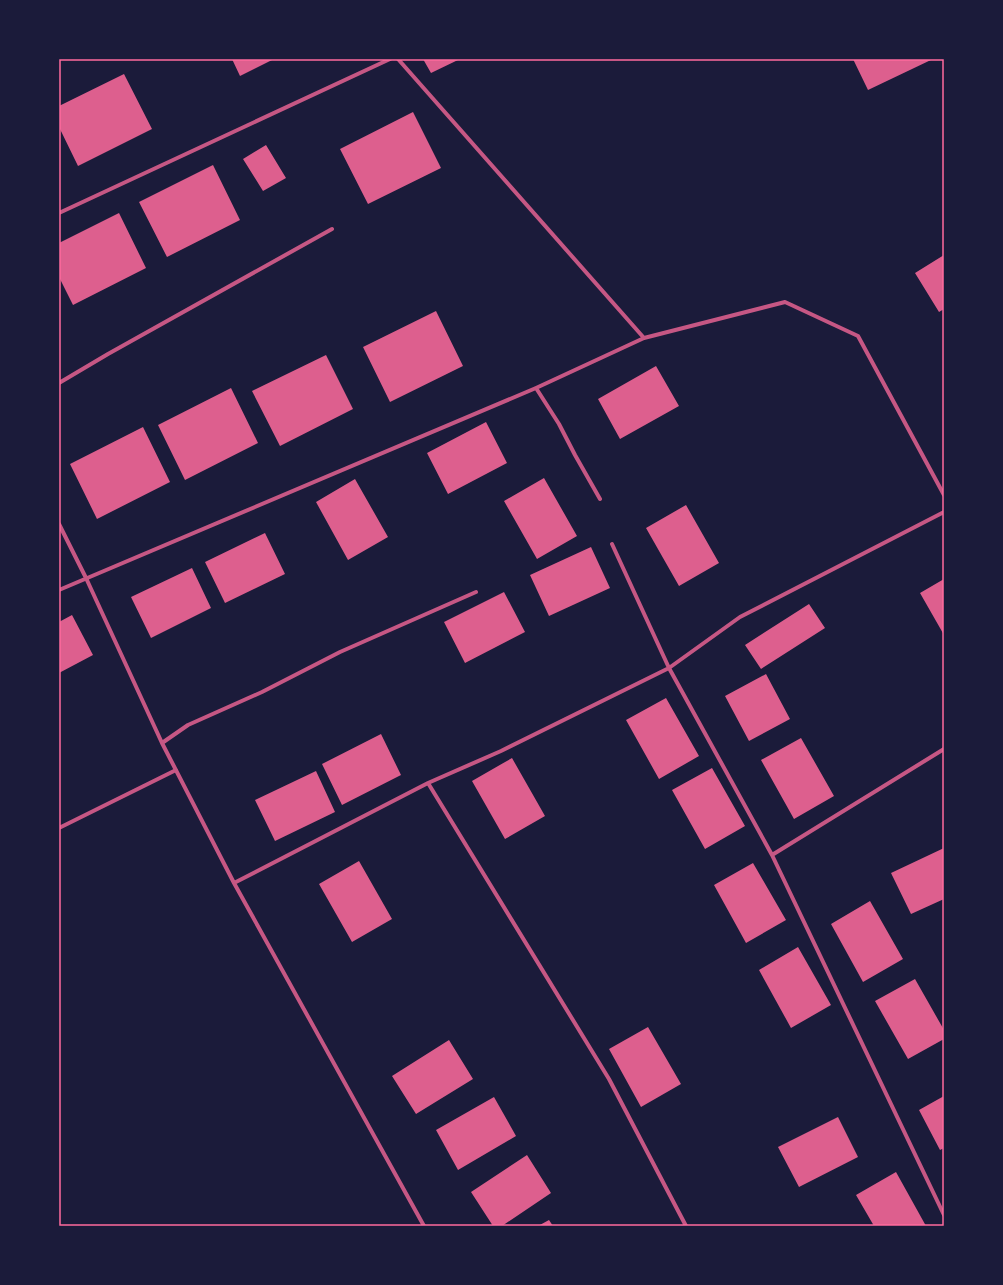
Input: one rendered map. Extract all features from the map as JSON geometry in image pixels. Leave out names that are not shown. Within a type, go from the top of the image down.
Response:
[{"type":"street","points":[[59,213],[390,59]]},
{"type":"street","points":[[398,59],[644,338]]},
{"type":"street","points":[[59,383],[332,229]]},
{"type":"street","points":[[59,590],[536,388],[644,338],[785,302],[858,336],[944,495]]},
{"type":"street","points":[[536,388],[559,424],[600,499]]},
{"type":"street","points":[[234,883],[428,783],[501,751],[669,668],[740,617],[944,512]]},
{"type":"street","points":[[59,524],[86,578],[162,743],[234,883],[424,1226]]},
{"type":"street","points":[[612,544],[669,668],[772,855],[944,1215]]},
{"type":"street","points":[[162,743],[188,725],[262,692],[340,652],[476,592]]},
{"type":"street","points":[[772,855],[944,749]]},
{"type":"street","points":[[59,828],[176,770]]},
{"type":"street","points":[[428,783],[609,1079],[686,1226]]},
{"type":"building","points":[[232,59],[274,59],[240,76]]},
{"type":"building","points":[[423,59],[460,59],[431,73]]},
{"type":"building","points":[[853,59],[933,59],[868,90]]},
{"type":"building","points":[[124,74],[152,129],[78,166],[59,127],[59,106]]},
{"type":"building","points":[[413,112],[441,168],[368,204],[340,149]]},
{"type":"building","points":[[266,145],[286,178],[263,191],[243,159]]},
{"type":"building","points":[[213,165],[240,220],[167,257],[139,202]]},
{"type":"building","points":[[119,213],[146,268],[73,305],[59,277],[59,243]]},
{"type":"building","points":[[944,255],[944,309],[939,312],[915,273]]},
{"type":"building","points":[[436,311],[463,366],[390,402],[363,347]]},
{"type":"building","points":[[326,355],[353,409],[280,446],[252,391]]},
{"type":"building","points":[[656,366],[679,406],[620,439],[598,399]]},
{"type":"building","points":[[231,388],[258,443],[185,480],[158,425]]},
{"type":"building","points":[[486,422],[507,463],[448,494],[427,453]]},
{"type":"building","points":[[143,427],[170,482],[97,519],[70,464]]},
{"type":"building","points":[[544,478],[577,536],[537,559],[504,501]]},
{"type":"building","points":[[355,479],[388,537],[348,560],[316,502]]},
{"type":"building","points":[[686,505],[719,563],[679,586],[646,528]]},
{"type":"building","points":[[265,533],[285,574],[225,603],[205,562]]},
{"type":"building","points":[[591,547],[610,588],[549,616],[530,575]]},
{"type":"building","points":[[192,568],[211,608],[151,638],[131,597]]},
{"type":"building","points":[[944,579],[944,635],[920,593]]},
{"type":"building","points":[[504,592],[525,632],[465,663],[444,622]]},
{"type":"building","points":[[809,604],[825,628],[761,669],[745,645]]},
{"type":"building","points":[[72,615],[93,655],[59,673],[59,622]]},
{"type":"building","points":[[766,674],[790,719],[749,741],[725,696]]},
{"type":"building","points":[[666,698],[699,756],[659,779],[626,720]]},
{"type":"building","points":[[381,734],[401,775],[342,805],[322,764]]},
{"type":"building","points":[[801,738],[834,796],[794,819],[761,760]]},
{"type":"building","points":[[512,758],[545,816],[505,839],[472,781]]},
{"type":"building","points":[[712,768],[745,826],[705,849],[672,790]]},
{"type":"building","points":[[316,771],[335,812],[275,841],[255,800]]},
{"type":"building","points":[[944,848],[944,899],[911,914],[891,873]]},
{"type":"building","points":[[359,861],[392,919],[352,942],[319,884]]},
{"type":"building","points":[[753,863],[786,920],[746,943],[714,885]]},
{"type":"building","points":[[870,901],[903,959],[863,982],[831,924]]},
{"type":"building","points":[[798,947],[831,1005],[791,1028],[759,970]]},
{"type":"building","points":[[915,979],[944,1030],[944,1039],[908,1059],[875,1001]]},
{"type":"building","points":[[648,1027],[681,1084],[641,1107],[609,1049]]},
{"type":"building","points":[[449,1040],[473,1079],[416,1114],[392,1076]]},
{"type":"building","points":[[944,1096],[944,1148],[940,1150],[919,1110]]},
{"type":"building","points":[[494,1097],[516,1136],[458,1170],[436,1130]]},
{"type":"building","points":[[838,1117],[858,1157],[799,1187],[778,1147]]},
{"type":"building","points":[[527,1155],[551,1193],[502,1226],[493,1226],[471,1192]]},
{"type":"building","points":[[896,1172],[926,1226],[874,1226],[856,1195]]},
{"type":"building","points":[[549,1220],[553,1226],[538,1226]]}]
